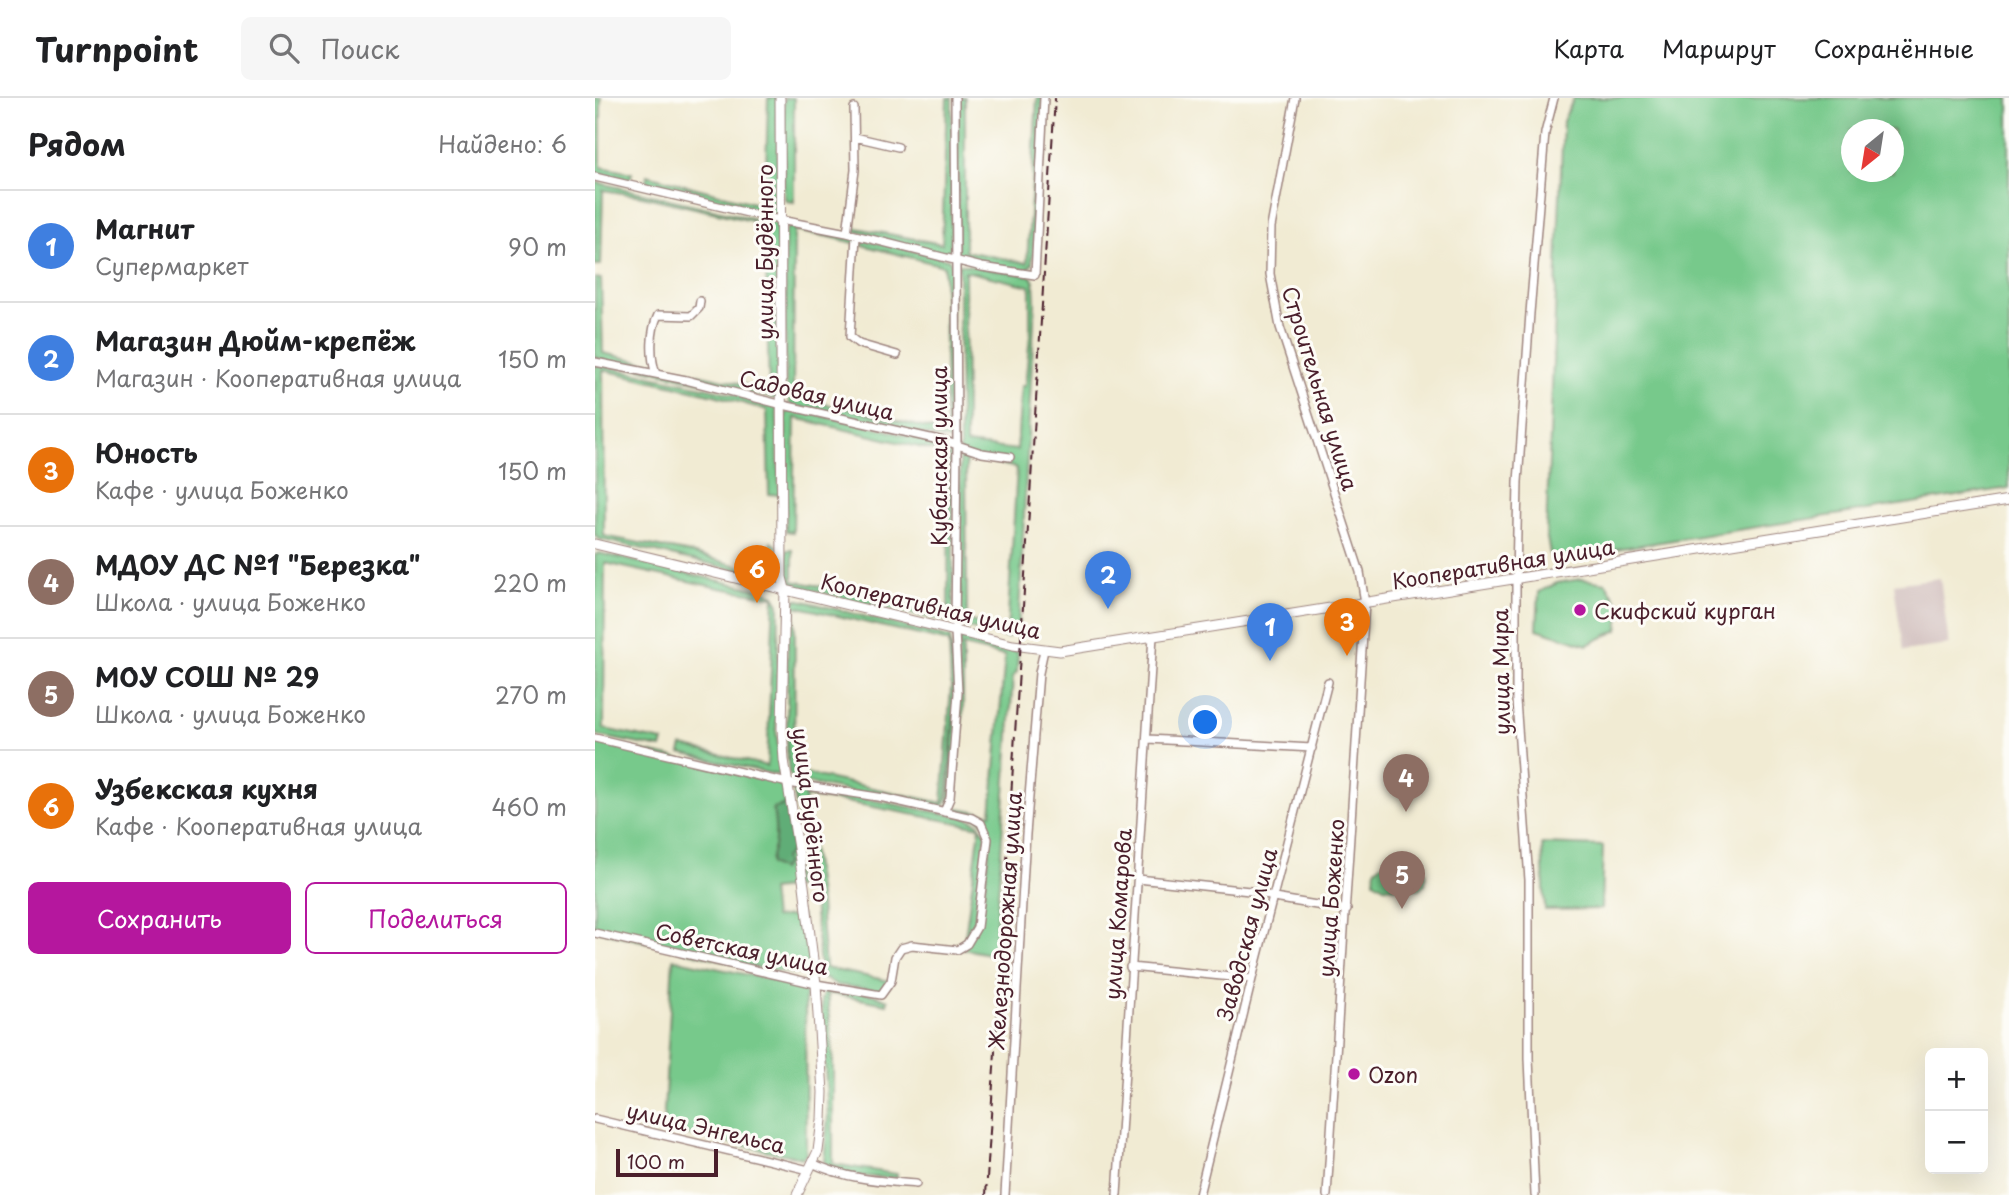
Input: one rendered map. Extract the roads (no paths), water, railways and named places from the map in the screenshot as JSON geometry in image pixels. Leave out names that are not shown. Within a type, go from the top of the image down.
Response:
[{"type":"street","name":"улица Будённого","points":[[780,98],[782,577],[785,589],[782,728],[784,761],[804,886],[823,1092],[823,1120],[818,1151],[797,1195]]},
{"type":"street","name":"Кубанская улица","points":[[944,812],[950,798],[958,693],[955,631],[955,98]]},
{"type":"street","points":[[595,177],[852,234],[982,267],[1035,275],[1044,98]]},
{"type":"street","name":"Строительная улица","points":[[1295,98],[1271,227],[1270,274],[1280,327],[1360,572],[1365,603]]},
{"type":"street","name":"улица Мира","points":[[1535,1195],[1529,1058],[1528,880],[1516,700],[1516,579],[1518,482],[1530,313],[1545,133],[1554,98]]},
{"type":"street","points":[[854,108],[851,337],[859,344],[897,355]]},
{"type":"street","points":[[855,137],[898,146]]},
{"type":"street","points":[[656,374],[652,359],[654,327],[658,315],[691,316],[699,308],[700,301]]},
{"type":"street","name":"Садовая улица","points":[[595,362],[656,374],[982,453],[1010,457]]},
{"type":"street","name":"Кооперативная улица","points":[[595,544],[955,631],[1060,651],[2009,500]]},
{"type":"street","name":"улица Боженко","points":[[1327,1195],[1365,603]]},
{"type":"street","name":"улица Комарова","points":[[1117,1195],[1153,636]]},
{"type":"street","name":"Железнодорожная улица","points":[[1005,1195],[1027,834],[1039,673],[1044,650]]},
{"type":"street","name":"Заводская улица","points":[[1199,1195],[1328,682]]},
{"type":"street","points":[[595,738],[788,783],[884,798],[944,812]]},
{"type":"street","points":[[1148,739],[1312,748]]},
{"type":"street","name":"Железнодорожная улица","points":[[881,995],[891,981],[895,957],[901,948],[912,945],[957,950],[967,944],[977,927],[988,839],[986,829],[972,818],[944,812]]},
{"type":"street","points":[[1138,879],[1259,892],[1274,898],[1347,910]]},
{"type":"street","name":"Советская улица","points":[[595,933],[815,984],[881,995]]},
{"type":"street","points":[[1131,967],[1252,979]]},
{"type":"street","name":"улица Энгельса","points":[[595,1119],[865,1179],[916,1184]]},
{"type":"railway","points":[[986,1195],[1055,98]]},
{"type":"place","name":"Узбекская кухня","points":[[757,603]]},
{"type":"place","name":"Магазин Дюйм-крепёж","points":[[1108,609]]},
{"type":"place","name":"Скифский курган","points":[[1580,610]]},
{"type":"place","name":"Юность","points":[[1347,656]]},
{"type":"place","name":"Магнит","points":[[1270,661]]},
{"type":"place","name":"МДОУ ДС №1 \"Березка\"","points":[[1406,812]]},
{"type":"place","name":"МОУ СОШ № 29","points":[[1402,909]]},
{"type":"place","name":"Ozon","points":[[1354,1074]]}]
